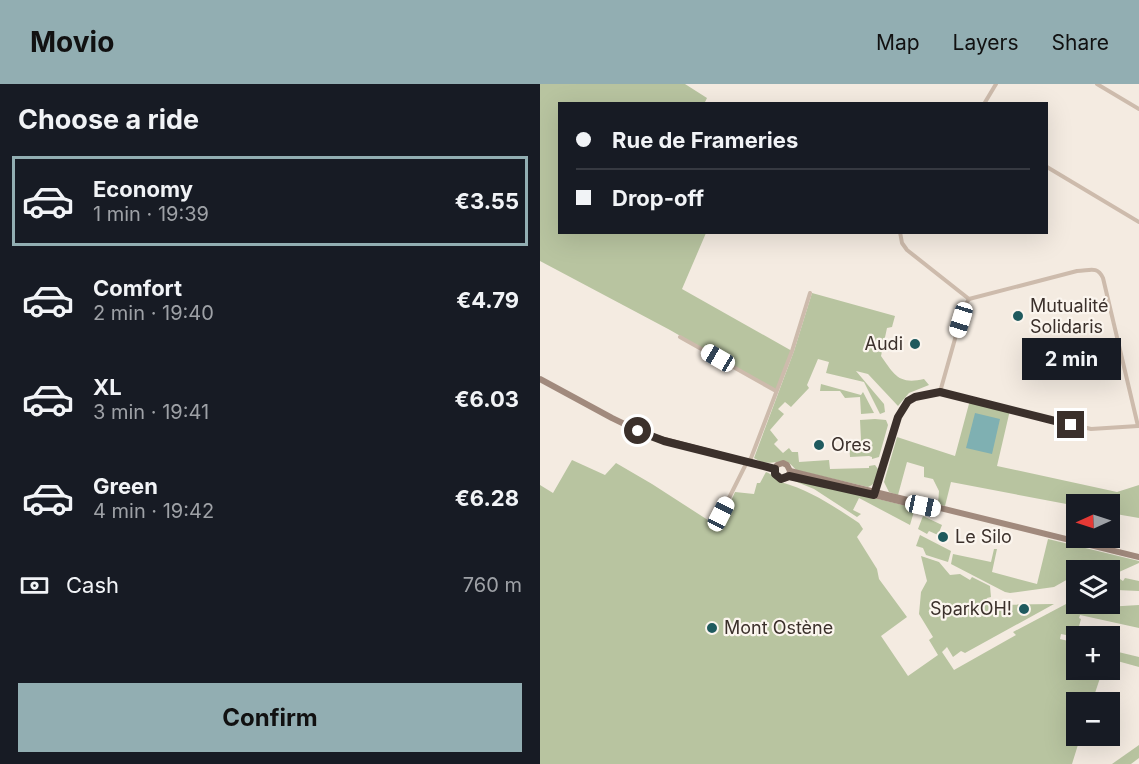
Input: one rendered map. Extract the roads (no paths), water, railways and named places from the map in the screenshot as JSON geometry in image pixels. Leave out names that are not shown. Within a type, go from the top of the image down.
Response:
[{"type":"main road","points":[[540,379],[649,436],[775,469]]},
{"type":"main road","points":[[783,463],[787,465],[790,473],[784,479],[778,478],[775,469],[777,465],[783,463]]},
{"type":"main road","points":[[790,473],[1139,557]]},
{"type":"street","points":[[985,102],[996,84]]},
{"type":"street","points":[[1097,84],[1139,109]]},
{"type":"street","points":[[1048,168],[1139,222]]},
{"type":"street","points":[[900,234],[902,243],[907,250],[969,299]]},
{"type":"street","points":[[875,493],[902,409],[908,401],[915,397],[940,392],[1092,429],[1138,426],[1103,278],[1099,270],[1077,271],[969,299],[964,307],[940,392]]},
{"type":"street","points":[[721,514],[752,458],[792,351],[810,293]]},
{"type":"street","points":[[680,336],[776,392]]},
{"type":"water","points":[[975,413],[1000,419],[992,454],[966,448]]},
{"type":"place","name":"Mutualité Solidaris","points":[[1018,316]]},
{"type":"place","name":"Audi","points":[[915,344]]},
{"type":"place","name":"Ores","points":[[819,445]]},
{"type":"place","name":"Le Silo","points":[[943,537]]},
{"type":"place","name":"SparkOH!","points":[[1024,609]]},
{"type":"place","name":"Mont Ostène","points":[[712,628]]}]
